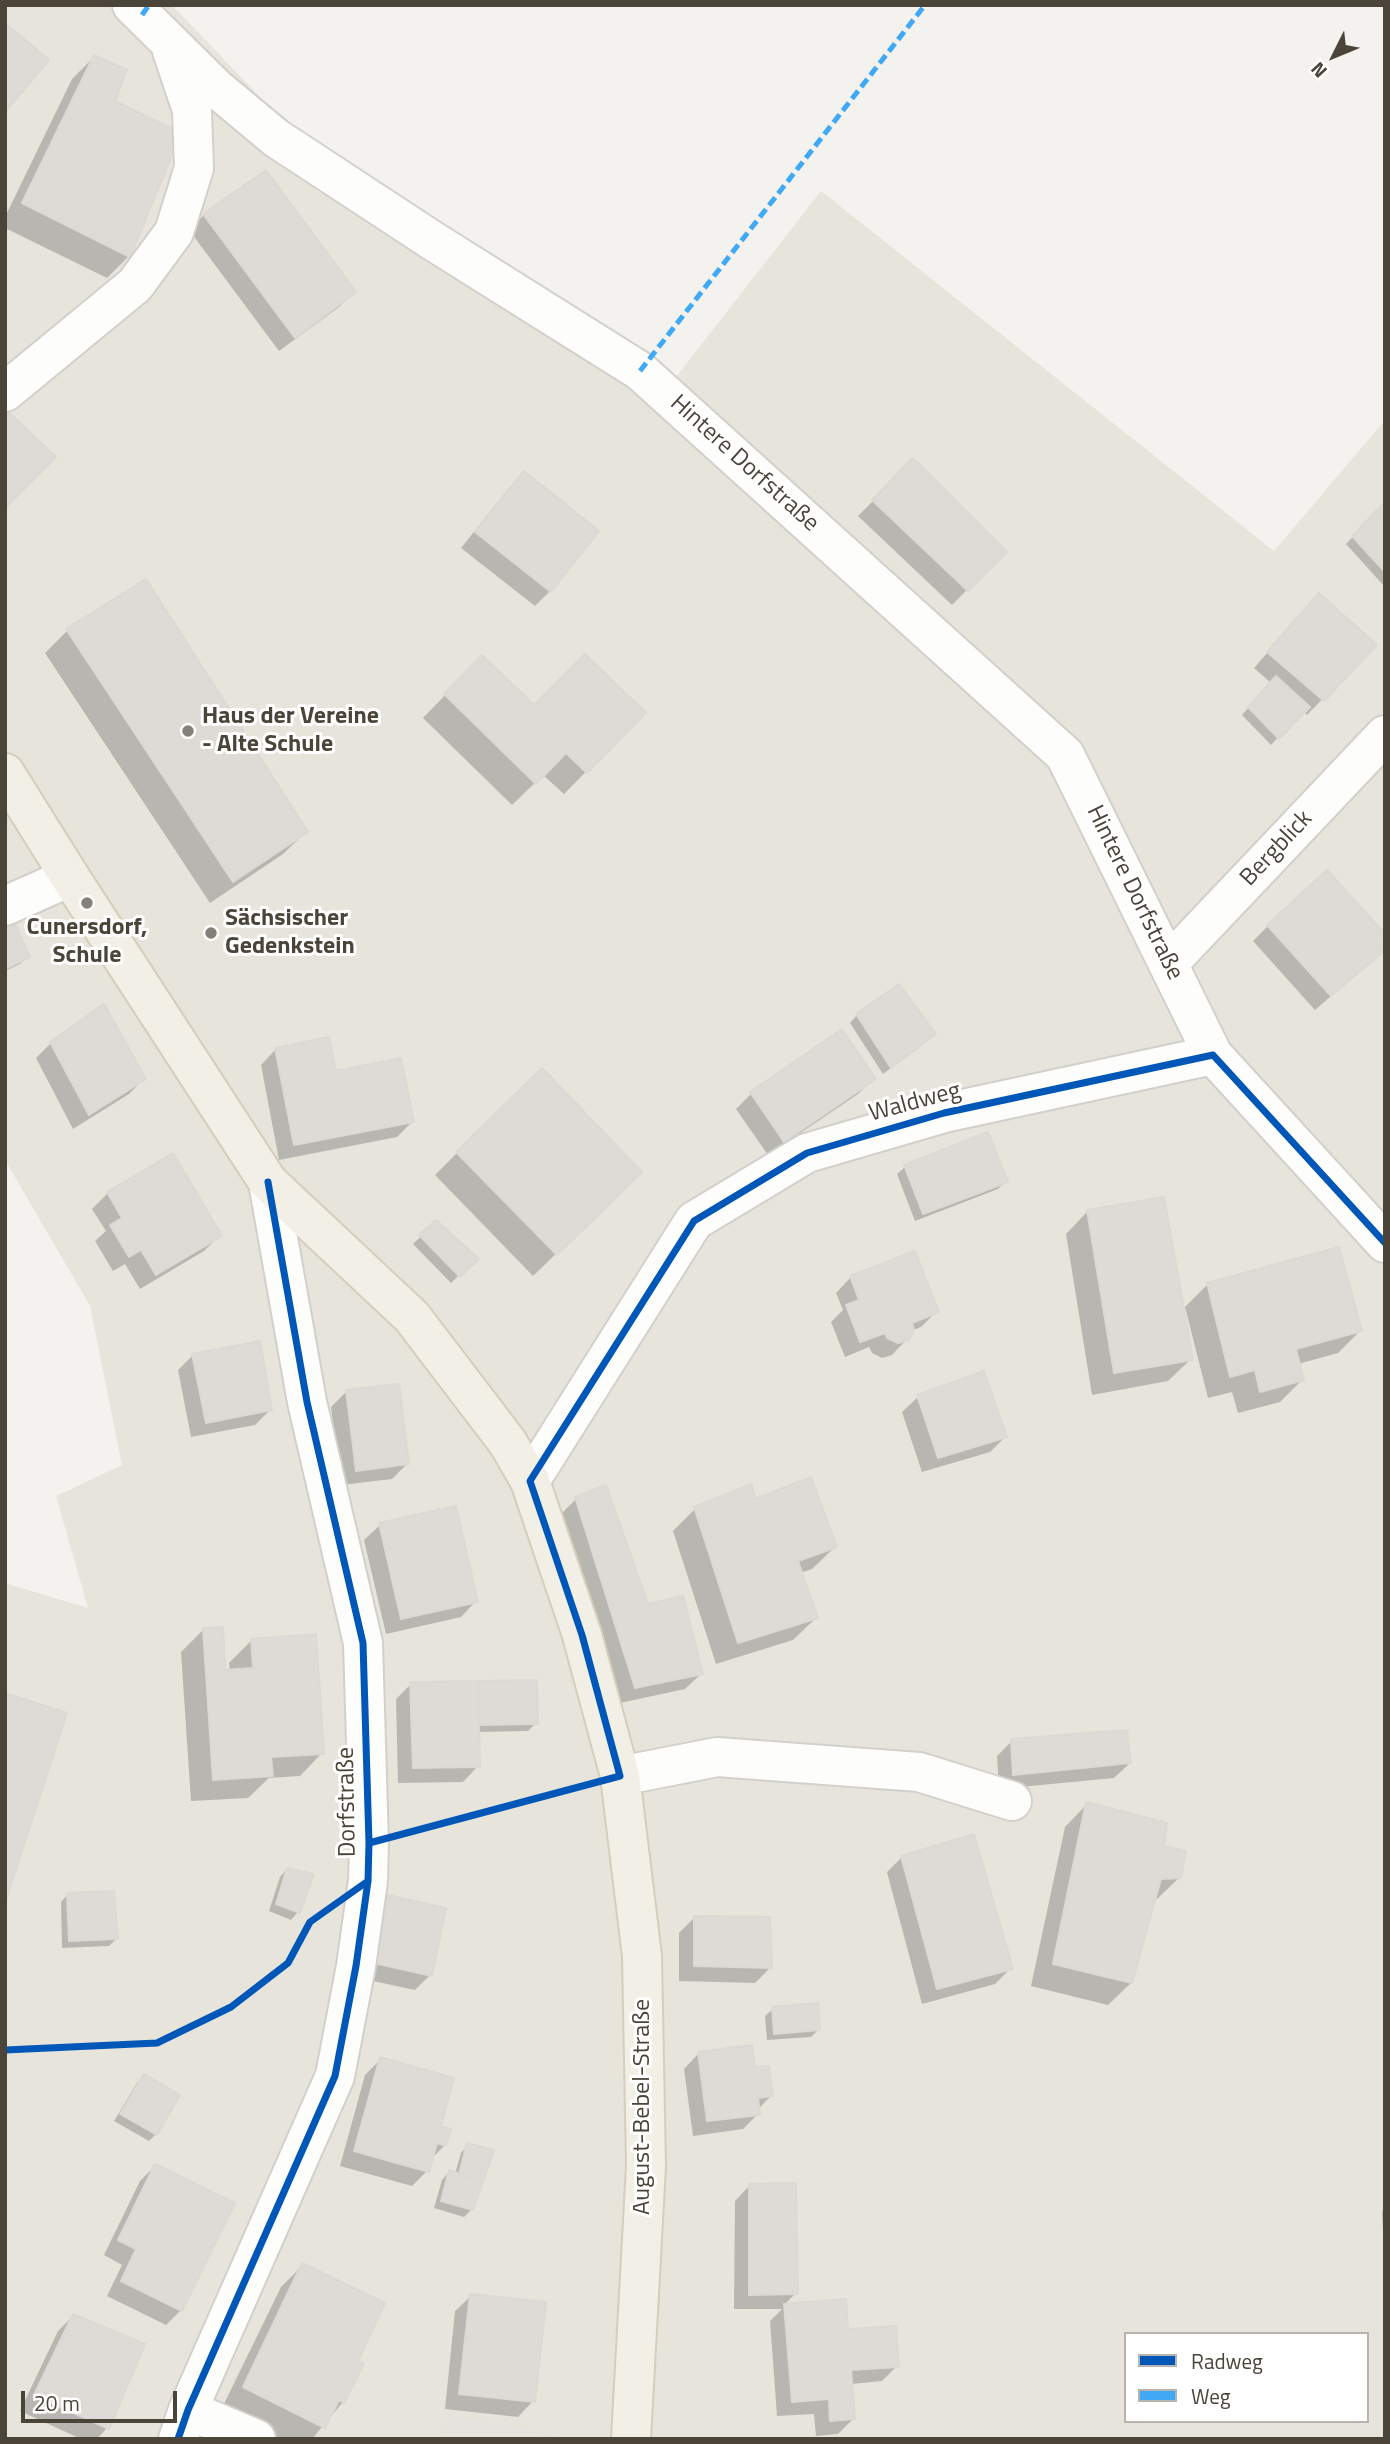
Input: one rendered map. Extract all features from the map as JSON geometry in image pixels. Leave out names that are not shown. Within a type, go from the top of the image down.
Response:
[{"type":"main road","name":"August-Bebel-Straße","points":[[5,773],[268,1182],[412,1317],[508,1443],[530,1481],[582,1635],[620,1776],[642,1956],[646,2153],[631,2439]]},
{"type":"street","name":"Hintere Dorfstraße","points":[[132,5],[216,89],[276,138],[433,241],[640,371],[1065,755],[1213,1055]]},
{"type":"street","points":[[5,392],[135,285],[174,232],[194,168],[192,110],[168,41]]},
{"type":"street","name":"Bergblick","points":[[1169,963],[1385,735]]},
{"type":"street","points":[[5,906],[70,877]]},
{"type":"street","points":[[1213,1055],[1385,1243]]},
{"type":"street","name":"Waldweg","points":[[530,1481],[694,1221],[807,1153],[944,1113],[1213,1055]]},
{"type":"street","name":"Dorfstraße","points":[[183,2425],[335,2076],[356,1966],[368,1881],[363,1643],[307,1402],[268,1182]]},
{"type":"street","points":[[620,1776],[717,1757],[919,1773],[1012,1801]]},
{"type":"street","points":[[183,2425],[256,2439]]},
{"type":"shaded area","points":[[5,5],[172,5],[281,119],[676,377],[821,191],[1274,551],[1385,420],[1385,2439],[5,2439],[5,1583],[88,1608],[56,1496],[122,1465],[90,1306],[5,1160]]},
{"type":"shaded area","points":[[448,2415],[573,2439],[443,2439]]},
{"type":"building","points":[[5,23],[49,60],[5,112]]},
{"type":"building","points":[[94,55],[127,70],[115,101],[181,133],[130,257],[22,203]]},
{"type":"building","points":[[266,170],[356,292],[295,338],[203,214]]},
{"type":"building","points":[[7,411],[56,457],[5,508],[5,413]]},
{"type":"building","points":[[913,458],[1007,552],[968,591],[872,500]]},
{"type":"building","points":[[524,471],[599,531],[551,592],[475,532]]},
{"type":"building","points":[[1382,505],[1385,508],[1385,572],[1352,536]]},
{"type":"building","name":"Haus der Vereine - Alte Schule","points":[[146,579],[308,832],[233,882],[66,629]]},
{"type":"building","points":[[1319,593],[1377,645],[1324,701],[1267,652]]},
{"type":"building","points":[[585,654],[646,713],[587,773],[566,753],[536,784],[444,694],[482,655],[534,705]]},
{"type":"building","points":[[1276,676],[1310,707],[1279,739],[1248,707]]},
{"type":"building","points":[[1327,870],[1385,934],[1385,950],[1331,996],[1267,925]]},
{"type":"building","points":[[15,924],[30,957],[5,969],[5,929]]},
{"type":"building","points":[[899,984],[936,1034],[891,1068],[856,1014]]},
{"type":"building","points":[[104,1004],[146,1079],[89,1115],[50,1042]]},
{"type":"building","points":[[842,1029],[876,1079],[784,1142],[750,1092]]},
{"type":"building","points":[[329,1037],[336,1071],[401,1058],[414,1122],[294,1145],[275,1048]]},
{"type":"building","points":[[542,1068],[642,1172],[557,1255],[456,1152]]},
{"type":"building","points":[[988,1132],[1008,1182],[923,1214],[904,1165]]},
{"type":"building","points":[[173,1153],[222,1236],[156,1275],[141,1250],[129,1257],[110,1225],[122,1218],[107,1192]]},
{"type":"building","points":[[1164,1197],[1193,1360],[1114,1373],[1087,1210]]},
{"type":"building","points":[[436,1220],[479,1259],[460,1277],[419,1235]]},
{"type":"building","points":[[1339,1247],[1362,1331],[1296,1349],[1304,1380],[1260,1392],[1255,1370],[1230,1377],[1207,1283]]},
{"type":"building","points":[[915,1251],[939,1312],[912,1323],[914,1329],[909,1340],[898,1343],[887,1338],[885,1333],[860,1342],[846,1305],[859,1300],[850,1276]]},
{"type":"building","points":[[260,1341],[272,1410],[206,1423],[192,1354]]},
{"type":"building","points":[[984,1371],[1007,1437],[938,1458],[917,1395]]},
{"type":"building","points":[[399,1384],[409,1464],[356,1471],[346,1390]]},
{"type":"building","points":[[811,1477],[837,1547],[798,1561],[818,1618],[738,1643],[694,1507],[752,1484],[755,1499]]},
{"type":"building","points":[[606,1485],[648,1604],[683,1596],[703,1674],[635,1688],[575,1497]]},
{"type":"building","points":[[456,1506],[478,1602],[401,1619],[379,1523]]},
{"type":"building","points":[[223,1627],[225,1670],[253,1668],[251,1639],[316,1634],[324,1754],[271,1757],[273,1776],[213,1780],[203,1628]]},
{"type":"building","points":[[537,1680],[538,1724],[479,1725],[478,1681]]},
{"type":"building","points":[[478,1681],[480,1767],[413,1768],[410,1682]]},
{"type":"building","points":[[5,1693],[67,1713],[5,1903]]},
{"type":"building","points":[[1127,1730],[1131,1763],[1013,1775],[1011,1739]]},
{"type":"building","points":[[1086,1802],[1167,1823],[1164,1846],[1186,1851],[1181,1878],[1161,1879],[1132,1983],[1053,1964]]},
{"type":"building","points":[[974,1834],[1013,1969],[937,1989],[901,1856]]},
{"type":"building","points":[[287,1868],[314,1874],[300,1913],[276,1904]]},
{"type":"building","points":[[114,1891],[118,1939],[69,1941],[67,1893]]},
{"type":"building","points":[[388,1895],[446,1908],[432,1976],[374,1963]]},
{"type":"building","points":[[694,1916],[770,1917],[772,1968],[694,1966]]},
{"type":"building","points":[[818,2003],[820,2030],[774,2034],[772,2007]]},
{"type":"building","points":[[752,2045],[755,2067],[769,2066],[773,2096],[758,2098],[760,2115],[707,2121],[698,2052]]},
{"type":"building","points":[[380,2057],[454,2078],[441,2126],[451,2129],[446,2146],[437,2143],[429,2172],[354,2151]]},
{"type":"building","points":[[144,2074],[180,2095],[157,2135],[120,2114]]},
{"type":"building","points":[[467,2143],[494,2150],[483,2182],[459,2174]]},
{"type":"building","points":[[155,2164],[235,2203],[182,2311],[121,2281],[136,2249],[118,2240]]},
{"type":"building","points":[[449,2170],[483,2182],[473,2210],[441,2201]]},
{"type":"building","points":[[796,2183],[798,2294],[749,2295],[749,2184]]},
{"type":"building","points":[[302,2263],[385,2303],[358,2361],[364,2364],[344,2403],[339,2400],[325,2428],[243,2387]]},
{"type":"building","points":[[470,2294],[546,2302],[535,2402],[459,2394]]},
{"type":"building","points":[[846,2299],[848,2329],[896,2326],[899,2367],[851,2370],[855,2419],[830,2421],[829,2399],[792,2402],[784,2304]]},
{"type":"building","points":[[73,2314],[145,2344],[109,2429],[34,2395]]},
{"type":"marked path","points":[[142,15],[149,5]]},
{"type":"marked path","points":[[640,371],[925,5]]},
{"type":"cycle path","points":[[369,1843],[620,1776],[582,1635],[530,1481],[694,1221],[807,1153],[944,1113],[1213,1055],[1385,1243]]},
{"type":"cycle path","points":[[178,2439],[188,2410],[335,2076],[356,1966],[368,1881],[363,1643],[307,1402],[268,1182]]},
{"type":"cycle path","points":[[5,2050],[157,2043],[231,2007],[288,1963],[310,1922],[368,1881]]},
{"type":"place","name":"Haus der Vereine - Alte Schule","points":[[188,731]]},
{"type":"place","name":"Cunersdorf, Schule","points":[[87,903]]},
{"type":"place","name":"Sächsischer Gedenkstein","points":[[211,933]]}]
